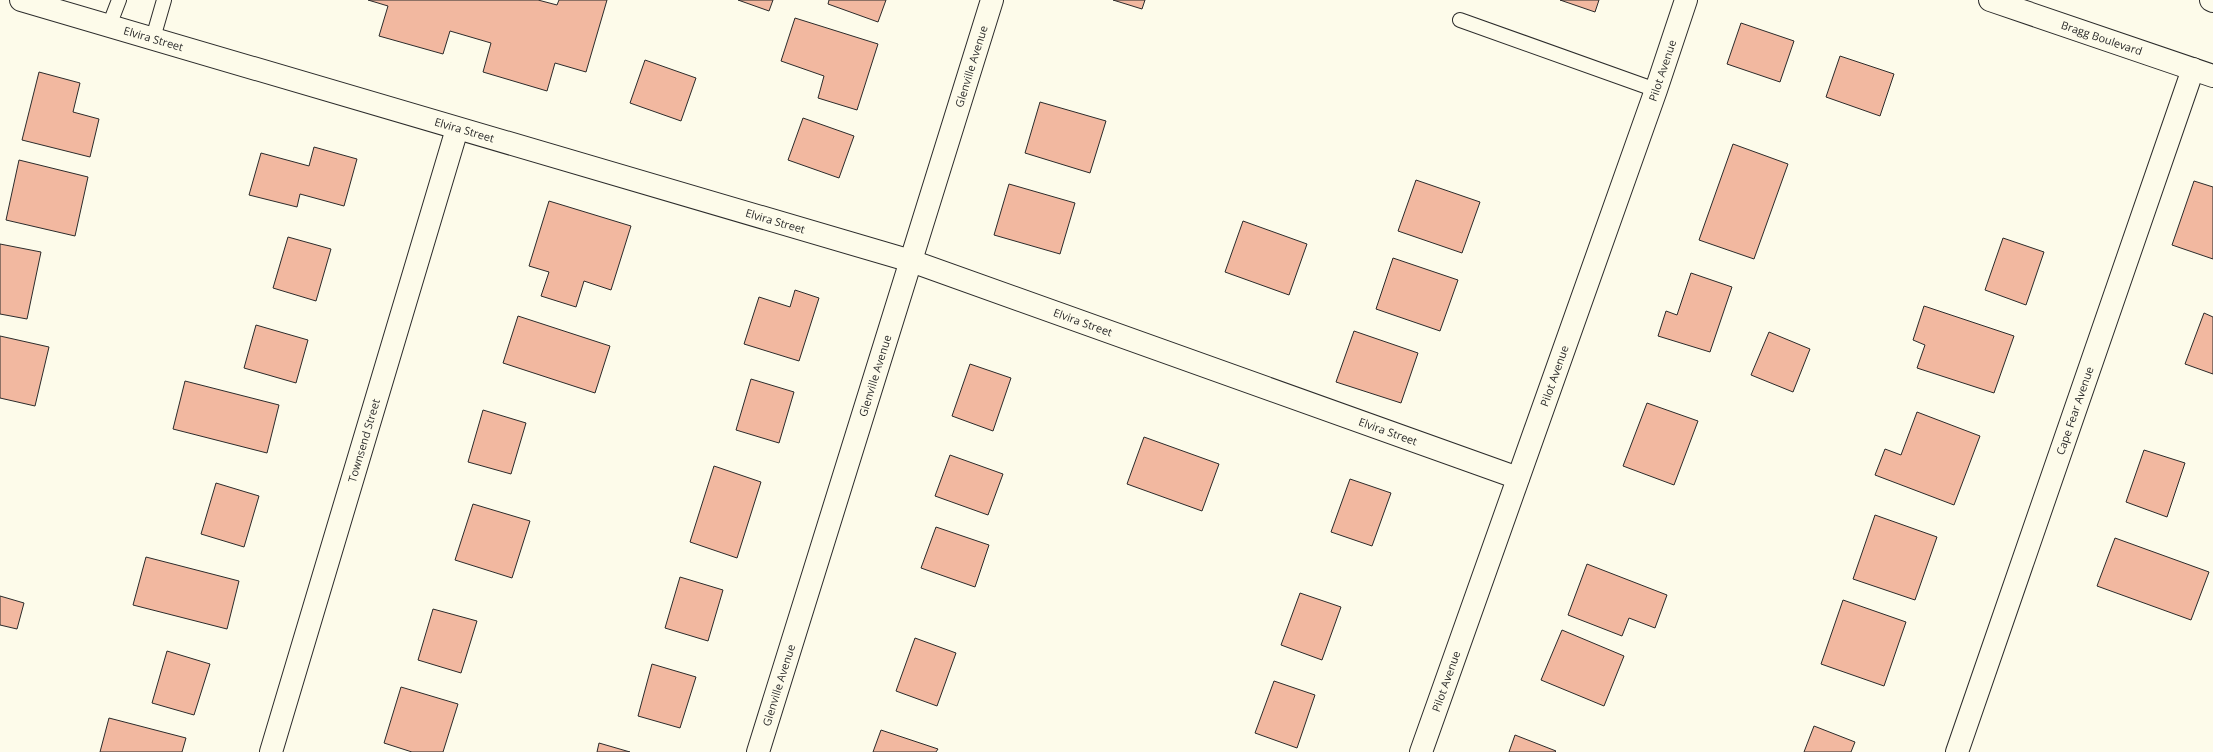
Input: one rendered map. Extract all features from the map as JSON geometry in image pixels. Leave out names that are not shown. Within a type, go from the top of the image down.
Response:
[{"type":"street","name":"Elvira Street","points":[[21,0],[910,261],[1518,478]]},
{"type":"street","name":"Glenville Avenue","points":[[758,752],[992,0]]},
{"type":"street","name":"Pilot Avenue","points":[[1421,752],[1656,90],[1686,0]]},
{"type":"street","name":"Bragg Boulevard","points":[[1990,0],[2213,76]]},
{"type":"street","name":"Cape Fear Avenue","points":[[1957,752],[2193,69]]},
{"type":"street","name":"Townsend Street","points":[[270,752],[458,129]]},
{"type":"lane","points":[[109,26],[119,0]]},
{"type":"lane","points":[[153,38],[164,0]]},
{"type":"lane","points":[[1460,20],[1656,90]]},
{"type":"building","points":[[368,0],[538,0],[557,5],[559,0],[607,0],[586,72],[555,63],[547,91],[483,72],[491,43],[450,31],[443,54],[379,36],[388,6]]},
{"type":"building","points":[[738,0],[773,0],[769,11]]},
{"type":"building","points":[[829,0],[886,0],[878,22],[828,4]]},
{"type":"building","points":[[1113,0],[1145,0],[1142,9]]},
{"type":"building","points":[[1560,0],[1599,0],[1595,12]]},
{"type":"building","points":[[795,18],[878,44],[857,110],[818,98],[824,76],[781,61]]},
{"type":"building","points":[[1741,23],[1794,41],[1780,82],[1727,64]]},
{"type":"building","points":[[1840,56],[1894,74],[1880,116],[1826,97]]},
{"type":"building","points":[[645,60],[696,78],[681,121],[630,103]]},
{"type":"building","points":[[39,72],[80,83],[73,112],[99,119],[90,157],[22,140]]},
{"type":"building","points":[[1040,102],[1106,121],[1090,173],[1025,153]]},
{"type":"building","points":[[803,118],[854,136],[839,178],[788,160]]},
{"type":"building","points":[[1733,144],[1788,164],[1754,259],[1699,240]]},
{"type":"building","points":[[314,147],[357,159],[344,206],[300,194],[297,207],[249,195],[261,153],[309,166]]},
{"type":"building","points":[[19,160],[88,177],[75,236],[6,220]]},
{"type":"building","points":[[1416,180],[1480,202],[1462,253],[1398,231]]},
{"type":"building","points":[[2194,181],[2213,187],[2213,259],[2172,245]]},
{"type":"building","points":[[1009,184],[1075,203],[1060,254],[994,235]]},
{"type":"building","points":[[549,201],[631,226],[611,290],[584,281],[576,307],[541,296],[549,272],[529,266]]},
{"type":"building","points":[[1243,221],[1307,244],[1289,295],[1225,272]]},
{"type":"building","points":[[288,237],[331,249],[316,301],[273,288]]},
{"type":"building","points":[[2003,238],[2044,252],[2026,305],[1985,290]]},
{"type":"building","points":[[0,244],[41,252],[27,319],[0,314]]},
{"type":"building","points":[[1393,258],[1458,280],[1440,331],[1376,309]]},
{"type":"building","points":[[1691,273],[1732,287],[1710,352],[1658,336],[1666,311],[1677,315]]},
{"type":"building","points":[[795,290],[819,298],[799,361],[744,344],[759,297],[790,307]]},
{"type":"building","points":[[1924,306],[2014,336],[1994,393],[1917,368],[1925,345],[1913,340]]},
{"type":"building","points":[[2204,313],[2213,317],[2213,374],[2185,364]]},
{"type":"building","points":[[518,316],[610,346],[595,393],[503,363]]},
{"type":"building","points":[[256,325],[308,340],[296,383],[244,368]]},
{"type":"building","points":[[1354,331],[1418,353],[1401,403],[1336,382]]},
{"type":"building","points":[[1769,332],[1810,349],[1793,392],[1751,375]]},
{"type":"building","points":[[0,336],[49,347],[35,406],[0,398]]},
{"type":"building","points":[[970,364],[1011,378],[993,431],[952,416]]},
{"type":"building","points":[[751,379],[794,392],[779,443],[736,430]]},
{"type":"building","points":[[185,381],[279,405],[267,453],[173,429]]},
{"type":"building","points":[[1647,403],[1698,421],[1674,485],[1623,466]]},
{"type":"building","points":[[483,410],[526,423],[511,474],[468,462]]},
{"type":"building","points":[[1917,412],[1980,436],[1954,505],[1875,475],[1885,449],[1901,455]]},
{"type":"building","points":[[1144,437],[1219,464],[1202,511],[1127,484]]},
{"type":"building","points":[[2144,450],[2185,463],[2167,517],[2126,502]]},
{"type":"building","points":[[950,455],[1003,474],[988,515],[935,496]]},
{"type":"building","points":[[714,466],[761,482],[737,558],[690,542]]},
{"type":"building","points":[[1350,479],[1391,493],[1372,546],[1331,532]]},
{"type":"building","points":[[216,483],[259,496],[244,547],[201,534]]},
{"type":"building","points":[[473,504],[530,521],[512,578],[455,560]]},
{"type":"building","points":[[1875,515],[1937,537],[1915,600],[1853,579]]},
{"type":"building","points":[[936,527],[989,545],[975,587],[921,568]]},
{"type":"building","points":[[2115,538],[2209,572],[2191,620],[2097,586]]},
{"type":"building","points":[[146,557],[239,581],[227,629],[133,605]]},
{"type":"building","points":[[1587,564],[1667,595],[1655,628],[1629,618],[1622,636],[1568,615]]},
{"type":"building","points":[[680,577],[723,590],[708,641],[665,628]]},
{"type":"building","points":[[1300,593],[1341,607],[1322,660],[1281,645]]},
{"type":"building","points":[[0,596],[24,603],[17,629],[0,625]]},
{"type":"building","points":[[1843,600],[1906,622],[1884,686],[1821,664]]},
{"type":"building","points":[[433,609],[477,621],[461,673],[418,660]]},
{"type":"building","points":[[1562,630],[1624,656],[1604,706],[1541,680]]},
{"type":"building","points":[[915,638],[956,653],[937,706],[896,691]]},
{"type":"building","points":[[167,651],[210,664],[194,715],[152,703]]},
{"type":"building","points":[[652,664],[696,677],[680,728],[638,716]]},
{"type":"building","points":[[1274,681],[1315,695],[1297,748],[1255,733]]},
{"type":"building","points":[[401,687],[458,704],[443,752],[412,752],[384,743]]},
{"type":"building","points":[[109,718],[186,738],[182,752],[100,752]]},
{"type":"building","points":[[1814,726],[1855,742],[1851,752],[1804,752]]},
{"type":"building","points":[[881,730],[938,749],[936,752],[873,752]]},
{"type":"building","points":[[1515,735],[1556,751],[1509,752]]},
{"type":"building","points":[[599,743],[630,752],[597,752]]}]
